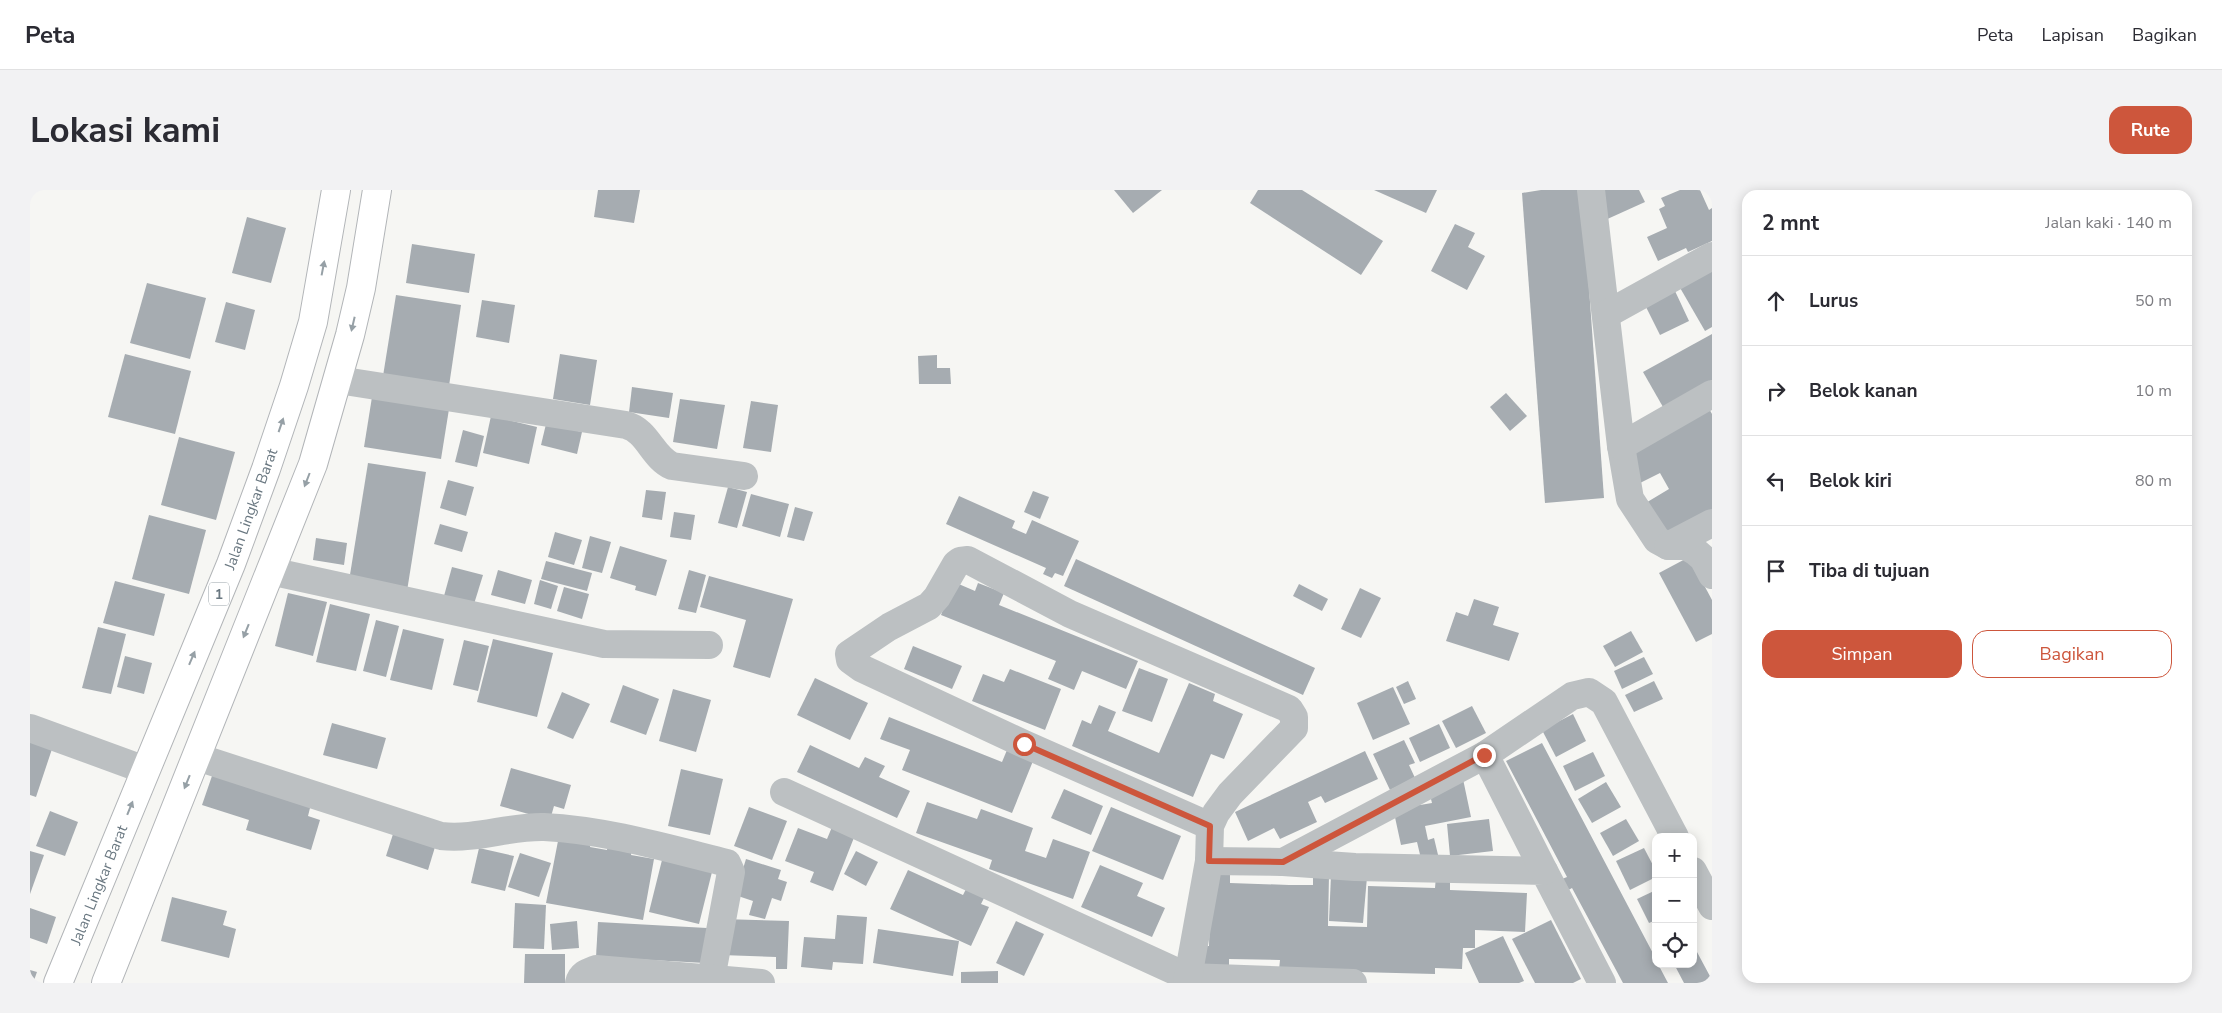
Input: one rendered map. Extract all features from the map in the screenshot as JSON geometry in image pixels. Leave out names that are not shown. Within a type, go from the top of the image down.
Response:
[{"type":"highway","name":"Jalan Lingkar Barat","points":[[60,983],[145,770],[231,564],[294,386],[312,322],[336,190]]},
{"type":"highway","points":[[106,983],[313,464],[338,380],[361,288],[376,190]]},
{"type":"highway","points":[[82,927],[121,946]]},
{"type":"street","points":[[1591,190],[1621,446],[1630,499],[1657,540],[1668,546],[1686,546],[1696,552],[1703,558],[1712,574]]},
{"type":"street","points":[[1607,314],[1712,256]]},
{"type":"street","points":[[338,380],[626,425],[639,430],[663,461],[672,466],[744,476]]},
{"type":"street","points":[[1621,446],[1712,394]]},
{"type":"street","points":[[1668,546],[1712,523]]},
{"type":"street","points":[[1188,980],[1209,861],[1210,826],[1216,813],[1230,794],[1294,728],[1294,717],[1289,709],[1070,614],[968,560],[960,561],[956,564],[937,597],[929,606],[889,627],[849,654],[850,660],[861,668],[1210,826]]},
{"type":"street","points":[[270,571],[604,644],[709,645]]},
{"type":"street","points":[[1283,862],[1484,755],[1572,696],[1590,692],[1604,702],[1673,833]]},
{"type":"street","points":[[30,728],[145,770]]},
{"type":"street","points":[[1484,755],[1602,983]]},
{"type":"street","points":[[197,756],[441,836],[466,838],[542,827],[641,840],[727,864],[731,872],[711,979]]},
{"type":"street","points":[[784,792],[1188,980],[1353,983]]},
{"type":"street","points":[[1209,861],[1283,862],[1355,867],[1544,871]]},
{"type":"street","points":[[1697,878],[1712,906]]},
{"type":"street","points":[[579,983],[580,978],[586,973],[596,969],[760,983]]},
{"type":"building","points":[[598,190],[640,190],[634,223],[594,217]]},
{"type":"building","points":[[1114,190],[1162,190],[1133,213]]},
{"type":"building","points":[[1258,190],[1302,190],[1383,241],[1361,275],[1250,203]]},
{"type":"building","points":[[1374,190],[1437,190],[1426,213]]},
{"type":"building","points":[[1541,190],[1582,190],[1604,498],[1545,503],[1522,193]]},
{"type":"building","points":[[1600,190],[1639,190],[1645,202],[1603,221]]},
{"type":"building","points":[[1680,190],[1700,190],[1709,210],[1712,208],[1712,241],[1688,252],[1686,248],[1658,261],[1647,237],[1667,228],[1659,209],[1665,206],[1661,198]]},
{"type":"building","points":[[247,217],[286,228],[271,283],[232,273]]},
{"type":"building","points":[[1455,224],[1475,233],[1468,247],[1485,256],[1467,290],[1431,271]]},
{"type":"building","points":[[412,244],[475,254],[469,293],[406,283]]},
{"type":"building","points":[[1712,268],[1712,327],[1705,331],[1679,286]]},
{"type":"building","points":[[147,283],[206,298],[190,359],[130,343]]},
{"type":"building","points":[[1675,291],[1689,321],[1660,335],[1645,305]]},
{"type":"building","points":[[396,295],[461,305],[449,386],[383,376]]},
{"type":"building","points":[[482,300],[515,305],[509,343],[476,337]]},
{"type":"building","points":[[226,302],[255,310],[245,350],[215,342]]},
{"type":"building","points":[[1712,334],[1712,380],[1663,407],[1643,372]]},
{"type":"building","points":[[125,354],[191,371],[175,434],[108,417]]},
{"type":"building","points":[[560,354],[597,360],[590,405],[553,399]]},
{"type":"building","points":[[937,355],[937,368],[950,368],[951,384],[919,384],[918,356]]},
{"type":"building","points":[[632,387],[673,393],[669,418],[629,412]]},
{"type":"building","points":[[1506,393],[1527,416],[1510,431],[1490,407]]},
{"type":"building","points":[[372,397],[449,409],[441,459],[364,447]]},
{"type":"building","points":[[680,399],[725,405],[717,449],[673,442]]},
{"type":"building","points":[[751,401],[778,405],[771,452],[743,448]]},
{"type":"building","points":[[1707,405],[1712,414],[1712,512],[1664,539],[1644,504],[1669,489],[1660,473],[1640,483],[1623,452]]},
{"type":"building","points":[[491,416],[537,427],[529,464],[483,453]]},
{"type":"building","points":[[546,424],[582,432],[577,454],[541,445]]},
{"type":"building","points":[[463,430],[484,436],[477,467],[455,462]]},
{"type":"building","points":[[179,437],[235,452],[216,520],[161,505]]},
{"type":"building","points":[[368,463],[426,472],[407,591],[349,581]]},
{"type":"building","points":[[448,480],[474,487],[466,516],[440,508]]},
{"type":"building","points":[[728,487],[747,492],[737,528],[718,523]]},
{"type":"building","points":[[646,490],[666,492],[662,520],[642,517]]},
{"type":"building","points":[[1033,491],[1049,497],[1040,519],[1024,512]]},
{"type":"building","points":[[751,494],[789,504],[780,537],[742,526]]},
{"type":"building","points":[[959,496],[1015,521],[1012,528],[1026,534],[1032,520],[1079,541],[1063,576],[1055,573],[1052,578],[1043,574],[1046,568],[946,524]]},
{"type":"building","points":[[795,507],[813,512],[804,541],[787,537]]},
{"type":"building","points":[[674,512],[695,515],[691,540],[670,537]]},
{"type":"building","points":[[149,515],[206,530],[189,594],[132,579]]},
{"type":"building","points":[[440,524],[468,532],[462,552],[434,544]]},
{"type":"building","points":[[555,532],[582,540],[574,565],[548,557]]},
{"type":"building","points":[[590,536],[611,542],[602,573],[582,568]]},
{"type":"building","points":[[316,538],[347,543],[344,565],[313,560]]},
{"type":"building","points":[[620,546],[667,560],[656,596],[635,590],[636,586],[610,578]]},
{"type":"building","points":[[1689,557],[1712,600],[1712,634],[1696,642],[1659,573]]},
{"type":"building","points":[[1076,559],[1315,668],[1303,695],[1064,586]]},
{"type":"building","points":[[546,561],[592,573],[587,591],[541,579]]},
{"type":"building","points":[[452,567],[483,575],[474,604],[444,596]]},
{"type":"building","points":[[498,570],[532,580],[525,604],[491,595]]},
{"type":"building","points":[[689,570],[706,575],[696,613],[678,609]]},
{"type":"building","points":[[709,576],[793,599],[770,678],[733,667],[746,620],[700,607]]},
{"type":"building","points":[[540,580],[558,586],[551,609],[534,604]]},
{"type":"building","points":[[115,581],[165,594],[154,636],[103,623]]},
{"type":"building","points":[[954,582],[975,591],[978,583],[1004,593],[999,605],[1138,661],[1126,689],[1082,671],[1074,690],[1048,679],[1056,661],[941,615]]},
{"type":"building","points":[[1299,584],[1328,599],[1322,611],[1293,596]]},
{"type":"building","points":[[564,587],[589,594],[582,619],[557,611]]},
{"type":"building","points":[[1360,588],[1381,598],[1361,638],[1341,629]]},
{"type":"building","points":[[288,593],[327,602],[313,656],[275,646]]},
{"type":"building","points":[[1474,599],[1499,607],[1493,625],[1519,633],[1509,661],[1446,641],[1456,612],[1468,616]]},
{"type":"building","points":[[330,604],[370,614],[356,671],[316,662]]},
{"type":"building","points":[[376,620],[399,626],[386,677],[363,671]]},
{"type":"building","points":[[98,627],[126,634],[111,694],[82,688]]},
{"type":"building","points":[[403,629],[444,639],[432,690],[390,680]]},
{"type":"building","points":[[1631,631],[1643,652],[1615,667],[1603,646]]},
{"type":"building","points":[[493,639],[553,653],[537,717],[477,702]]},
{"type":"building","points":[[464,640],[489,646],[478,691],[453,685]]},
{"type":"building","points":[[913,646],[962,666],[952,689],[904,669]]},
{"type":"building","points":[[125,656],[152,663],[144,694],[117,687]]},
{"type":"building","points":[[1644,657],[1653,674],[1622,689],[1614,671]]},
{"type":"building","points":[[1139,668],[1168,679],[1152,722],[1122,711]]},
{"type":"building","points":[[1010,669],[1061,689],[1045,730],[972,701],[983,674],[1004,682]]},
{"type":"building","points":[[815,678],[868,703],[850,740],[797,715]]},
{"type":"building","points":[[1408,681],[1416,699],[1404,704],[1396,687]]},
{"type":"building","points":[[1654,681],[1663,699],[1634,712],[1625,695]]},
{"type":"building","points":[[1189,683],[1215,694],[1213,701],[1243,714],[1224,759],[1211,754],[1193,797],[1072,746],[1082,720],[1091,724],[1099,705],[1116,712],[1108,731],[1159,753]]},
{"type":"building","points":[[623,685],[659,699],[646,735],[610,722]]},
{"type":"building","points":[[1393,687],[1410,724],[1373,740],[1357,703]]},
{"type":"building","points":[[673,689],[711,700],[696,752],[659,741]]},
{"type":"building","points":[[562,692],[590,704],[573,739],[547,728]]},
{"type":"building","points":[[1472,706],[1486,733],[1456,748],[1442,721]]},
{"type":"building","points":[[1573,714],[1586,741],[1556,757],[1542,730]]},
{"type":"building","points":[[889,717],[1002,762],[1007,750],[1033,761],[1012,813],[902,770],[910,750],[880,739]]},
{"type":"building","points":[[332,723],[386,738],[377,769],[323,755]]},
{"type":"building","points":[[1439,724],[1450,748],[1420,762],[1409,738]]},
{"type":"building","points":[[30,739],[53,746],[36,797],[30,795]]},
{"type":"building","points":[[1404,740],[1415,763],[1409,765],[1415,778],[1390,790],[1373,754]]},
{"type":"building","points":[[1542,743],[1652,951],[1652,968],[1660,968],[1668,983],[1623,983],[1572,888],[1563,893],[1557,881],[1567,877],[1506,761]]},
{"type":"building","points":[[810,745],[859,768],[865,757],[885,766],[879,777],[910,791],[897,818],[797,772]]},
{"type":"building","points":[[1365,751],[1378,779],[1325,803],[1321,796],[1308,802],[1317,822],[1280,839],[1274,828],[1248,841],[1235,812]]},
{"type":"building","points":[[1593,752],[1605,776],[1575,791],[1563,766]]},
{"type":"building","points":[[511,768],[571,785],[564,809],[554,806],[550,820],[500,806]]},
{"type":"building","points":[[681,769],[723,779],[710,835],[668,826]]},
{"type":"building","points":[[213,773],[311,804],[308,816],[320,820],[311,850],[246,830],[249,820],[202,805]]},
{"type":"building","points":[[1463,779],[1471,817],[1425,826],[1428,840],[1434,838],[1439,859],[1422,863],[1417,842],[1401,845],[1393,808],[1420,802],[1420,805],[1432,803],[1428,787]]},
{"type":"building","points":[[1606,782],[1621,807],[1592,823],[1578,799]]},
{"type":"building","points":[[1064,789],[1103,806],[1091,835],[1051,818]]},
{"type":"building","points":[[927,802],[977,819],[981,809],[1033,828],[1025,851],[1046,858],[1053,839],[1090,852],[1073,899],[989,869],[992,860],[916,833]]},
{"type":"building","points":[[749,807],[787,821],[772,860],[734,846]]},
{"type":"building","points":[[1111,807],[1181,836],[1163,880],[1092,851]]},
{"type":"building","points":[[50,811],[78,822],[65,856],[36,846]]},
{"type":"building","points":[[1489,819],[1493,851],[1450,856],[1447,824]]},
{"type":"building","points":[[1626,819],[1639,841],[1613,856],[1600,833]]},
{"type":"building","points":[[832,827],[855,835],[833,891],[810,882],[814,872],[785,861],[798,828],[827,839]]},
{"type":"building","points":[[393,834],[435,847],[428,870],[386,856]]},
{"type":"building","points":[[591,839],[590,847],[607,850],[608,843],[632,847],[631,855],[654,859],[643,920],[546,903],[558,841]]},
{"type":"building","points":[[479,848],[514,856],[505,891],[471,883]]},
{"type":"building","points":[[1644,848],[1652,863],[1652,879],[1630,890],[1616,861]]},
{"type":"building","points":[[30,851],[44,855],[30,894]]},
{"type":"building","points":[[856,851],[878,862],[866,886],[844,874]]},
{"type":"building","points":[[520,853],[551,863],[539,897],[508,887]]},
{"type":"building","points":[[663,856],[713,868],[699,924],[649,912]]},
{"type":"building","points":[[746,859],[781,870],[778,879],[787,882],[781,901],[772,898],[765,919],[749,915],[753,901],[735,895]]},
{"type":"building","points":[[1100,865],[1143,883],[1137,896],[1165,908],[1152,937],[1081,907]]},
{"type":"building","points":[[908,870],[963,895],[968,885],[986,894],[981,904],[989,907],[971,946],[890,909]]},
{"type":"building","points":[[1211,872],[1230,873],[1230,883],[1289,885],[1313,885],[1313,875],[1329,875],[1328,926],[1367,927],[1368,886],[1435,888],[1436,876],[1450,877],[1450,890],[1527,893],[1525,932],[1475,930],[1475,948],[1463,948],[1462,969],[1435,968],[1435,974],[1279,970],[1280,960],[1229,959],[1229,968],[1197,967],[1197,946],[1209,946]]},
{"type":"building","points":[[1331,875],[1367,877],[1363,923],[1329,921]]},
{"type":"building","points":[[1652,892],[1652,922],[1649,923],[1637,899]]},
{"type":"building","points":[[172,897],[227,911],[223,925],[236,929],[229,958],[161,941]]},
{"type":"building","points":[[515,903],[546,905],[544,949],[513,948]]},
{"type":"building","points":[[30,908],[56,917],[47,944],[30,938]]},
{"type":"building","points":[[837,915],[867,917],[863,964],[833,962],[832,970],[801,967],[804,937],[835,939]]},
{"type":"building","points":[[722,919],[789,921],[787,969],[776,969],[776,957],[721,955]]},
{"type":"building","points":[[1551,920],[1581,979],[1573,983],[1535,983],[1512,939]]},
{"type":"building","points":[[577,921],[579,948],[552,950],[550,924]]},
{"type":"building","points":[[1016,921],[1044,934],[1024,976],[996,963]]},
{"type":"building","points":[[598,922],[707,928],[705,963],[596,957]]},
{"type":"building","points":[[878,929],[959,941],[953,976],[873,963]]},
{"type":"building","points":[[1503,936],[1524,981],[1519,983],[1479,983],[1465,953]]},
{"type":"building","points":[[1697,952],[1712,980],[1706,983],[1684,983],[1676,968],[1697,968]]},
{"type":"building","points":[[525,954],[565,954],[565,983],[524,983]]},
{"type":"building","points":[[30,970],[37,972],[33,983],[30,983]]},
{"type":"building","points":[[998,971],[998,983],[961,983],[961,972]]},
{"type":"route","points":[[1024,744],[1210,826],[1209,861],[1283,862],[1484,755]]}]
